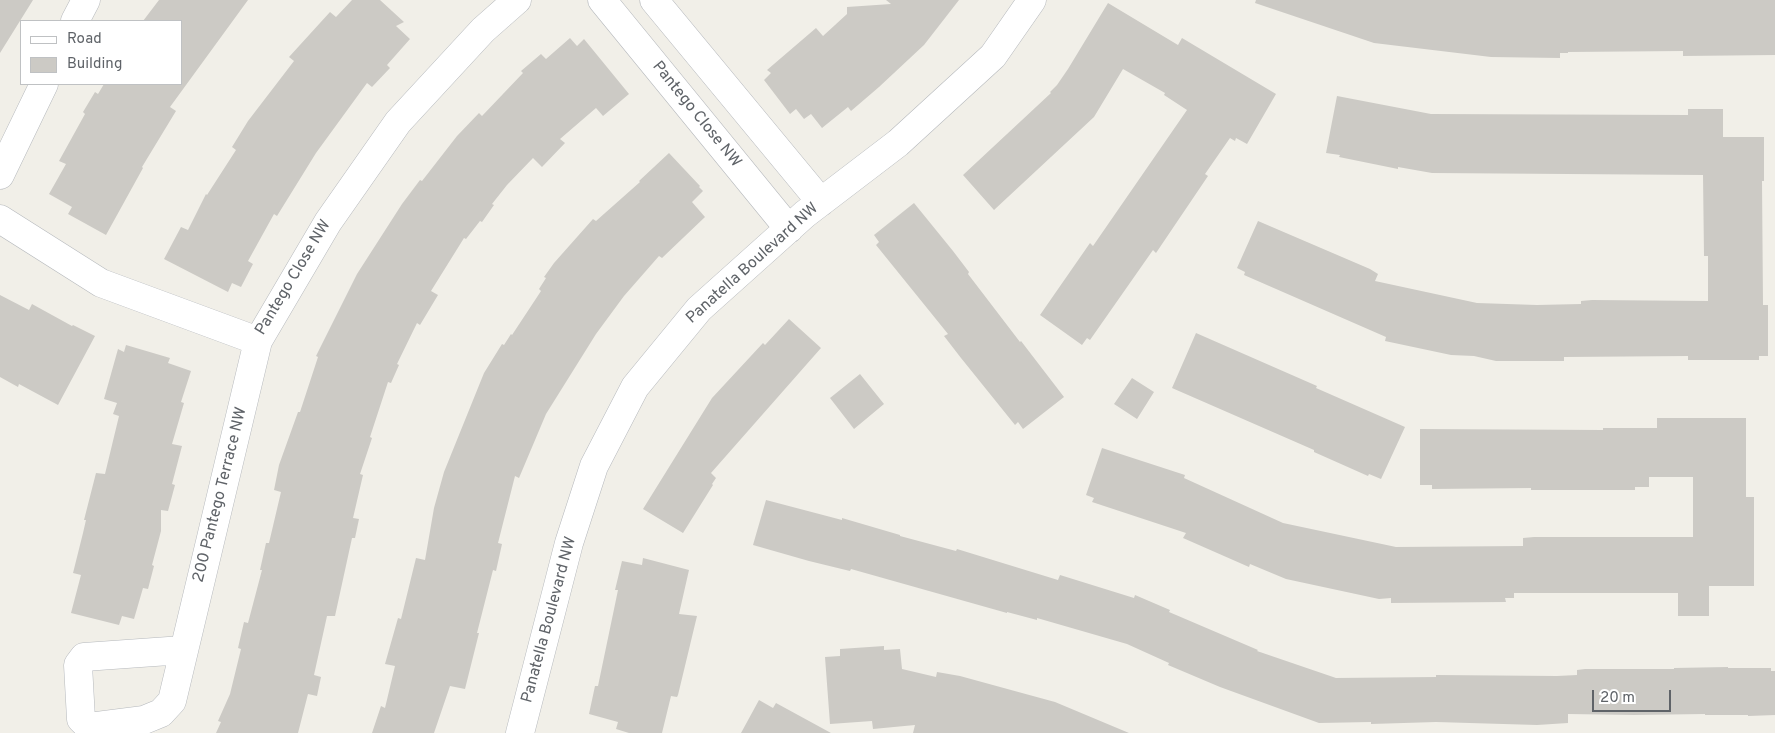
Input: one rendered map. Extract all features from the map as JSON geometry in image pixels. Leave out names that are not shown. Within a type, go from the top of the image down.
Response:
[{"type":"street","points":[[76,20],[86,0]]},
{"type":"street","name":"Pantego Close NW","points":[[0,219],[101,283],[258,341],[328,222],[398,122],[483,30],[517,0]]},
{"type":"street","name":"Pantego Close NW","points":[[602,0],[789,229]]},
{"type":"street","points":[[654,0],[821,202]]},
{"type":"street","name":"Panatella Boulevard NW","points":[[520,733],[570,543],[594,466],[635,387],[699,309],[821,202],[898,143],[993,56],[1032,0]]},
{"type":"street","points":[[0,175],[44,85]]},
{"type":"street","name":"200 Pantego Terrace NW","points":[[183,650],[258,341]]},
{"type":"building","points":[[0,0],[33,0],[20,20],[0,53]]},
{"type":"building","points":[[159,0],[248,0],[170,107],[176,111],[142,167],[106,235],[68,214],[72,207],[49,194],[66,164],[59,161],[85,114],[83,112],[95,92],[98,94],[103,85],[182,85],[182,20],[144,20]]},
{"type":"building","points":[[352,0],[380,0],[404,22],[396,26],[410,39],[387,65],[390,68],[372,87],[367,83],[316,153],[277,216],[274,214],[248,261],[253,264],[241,287],[232,283],[228,292],[164,259],[181,227],[188,230],[206,194],[236,150],[232,147],[248,121],[294,61],[289,57],[330,12],[336,17]]},
{"type":"building","points":[[886,0],[959,0],[924,45],[851,111],[848,107],[822,128],[811,114],[804,119],[796,109],[790,114],[764,80],[771,73],[767,70],[816,28],[823,36],[847,14],[847,7],[891,4]]},
{"type":"building","points":[[1256,0],[1775,0],[1775,55],[1683,56],[1683,51],[1568,52],[1560,53],[1560,58],[1491,57],[1374,43],[1255,3]]},
{"type":"building","points":[[1108,3],[1178,45],[1182,38],[1276,94],[1247,144],[1236,138],[1235,141],[1230,138],[1205,174],[1208,176],[1156,253],[1153,250],[1090,340],[1087,338],[1082,345],[1040,315],[1090,243],[1093,246],[1187,110],[1164,95],[1165,93],[1123,69],[1094,117],[994,210],[963,175],[1051,93],[1068,69]]},
{"type":"building","points":[[570,38],[577,46],[584,39],[629,94],[603,116],[596,108],[560,139],[565,143],[542,167],[533,158],[507,185],[492,204],[494,205],[482,222],[480,221],[466,239],[464,238],[431,291],[438,295],[420,325],[417,323],[397,364],[399,365],[391,383],[388,382],[370,437],[372,438],[360,474],[363,475],[353,518],[359,519],[355,538],[352,538],[335,616],[327,616],[314,675],[321,677],[317,696],[308,694],[298,733],[216,733],[221,722],[218,721],[230,694],[241,649],[238,648],[244,622],[248,623],[262,570],[260,570],[266,543],[269,543],[281,492],[274,490],[279,465],[298,412],[300,412],[318,357],[316,356],[357,274],[402,204],[457,136],[479,113],[482,116],[523,73],[521,71],[541,54],[546,59]]},
{"type":"building","points":[[1337,96],[1431,114],[1688,115],[1688,109],[1723,109],[1723,137],[1764,137],[1764,181],[1762,181],[1763,305],[1768,305],[1768,356],[1759,356],[1759,360],[1688,360],[1688,356],[1564,357],[1564,361],[1496,361],[1474,356],[1451,355],[1385,341],[1386,337],[1244,275],[1245,272],[1237,268],[1258,221],[1370,269],[1378,274],[1375,281],[1477,303],[1537,305],[1581,304],[1581,301],[1592,300],[1708,301],[1708,256],[1704,256],[1703,175],[1432,173],[1398,167],[1398,169],[1339,157],[1340,155],[1326,153]]},
{"type":"building","points":[[669,153],[703,191],[692,202],[705,217],[662,258],[659,256],[624,296],[596,334],[546,414],[519,478],[515,476],[498,543],[502,544],[496,571],[493,570],[465,689],[450,686],[434,733],[372,733],[381,706],[385,708],[395,666],[385,664],[398,618],[401,619],[416,558],[425,560],[434,508],[444,472],[484,373],[502,344],[504,345],[512,335],[541,291],[539,289],[546,278],[544,277],[554,263],[593,219],[596,221]]},
{"type":"building","points":[[914,203],[1064,397],[1023,429],[1018,422],[1015,425],[961,358],[944,336],[948,334],[876,245],[879,242],[874,235]]},
{"type":"building","points":[[0,295],[29,310],[32,304],[72,326],[95,336],[58,405],[19,384],[18,387],[0,377]]},
{"type":"building","points":[[789,319],[821,348],[711,473],[716,478],[713,485],[683,533],[643,509],[712,398],[763,343],[765,345]]},
{"type":"building","points":[[1196,333],[1405,427],[1381,479],[1369,474],[1368,476],[1314,452],[1314,450],[1172,388]]},
{"type":"building","points":[[126,345],[170,358],[168,363],[191,371],[181,402],[184,403],[172,444],[182,446],[172,484],[175,485],[168,511],[161,510],[161,531],[148,589],[143,588],[134,619],[122,616],[119,625],[71,613],[81,575],[73,573],[86,520],[84,520],[96,473],[105,474],[119,416],[113,414],[117,403],[104,399],[118,349],[124,352]]},
{"type":"building","points":[[860,374],[884,404],[854,429],[830,398]]},
{"type":"building","points":[[1132,378],[1154,392],[1137,419],[1114,404]]},
{"type":"building","points":[[1657,418],[1746,418],[1746,497],[1754,497],[1754,586],[1709,586],[1709,616],[1678,616],[1678,593],[1514,593],[1514,598],[1505,598],[1506,602],[1391,603],[1391,598],[1379,599],[1286,579],[1250,564],[1249,567],[1183,538],[1186,533],[1092,502],[1094,498],[1086,495],[1102,448],[1185,475],[1184,478],[1283,523],[1396,547],[1523,546],[1523,538],[1534,537],[1693,537],[1693,477],[1649,477],[1649,487],[1635,487],[1635,490],[1432,489],[1432,485],[1420,485],[1420,429],[1603,430],[1603,428],[1657,428]]},
{"type":"building","points":[[766,500],[842,520],[842,518],[956,551],[957,549],[1058,580],[1060,575],[1134,598],[1135,595],[1257,651],[1336,678],[1436,677],[1436,675],[1557,676],[1577,675],[1577,670],[1585,669],[1771,668],[1771,671],[1775,671],[1775,715],[1568,714],[1568,723],[1537,725],[1436,722],[1319,723],[1220,687],[1168,665],[1169,663],[1127,644],[1037,618],[1037,620],[1007,613],[851,569],[850,571],[809,561],[753,545]]},
{"type":"building","points":[[643,558],[689,570],[679,614],[697,616],[678,695],[677,697],[671,696],[662,733],[629,733],[616,729],[618,722],[589,714],[595,686],[598,686],[618,590],[615,590],[622,561],[642,565]]},
{"type":"building","points":[[884,646],[884,650],[900,649],[902,669],[936,677],[937,672],[960,676],[1055,702],[1129,733],[913,733],[915,725],[873,729],[872,721],[830,724],[825,657],[840,656],[840,649]]},
{"type":"building","points":[[759,700],[773,708],[776,703],[831,733],[741,733]]}]
